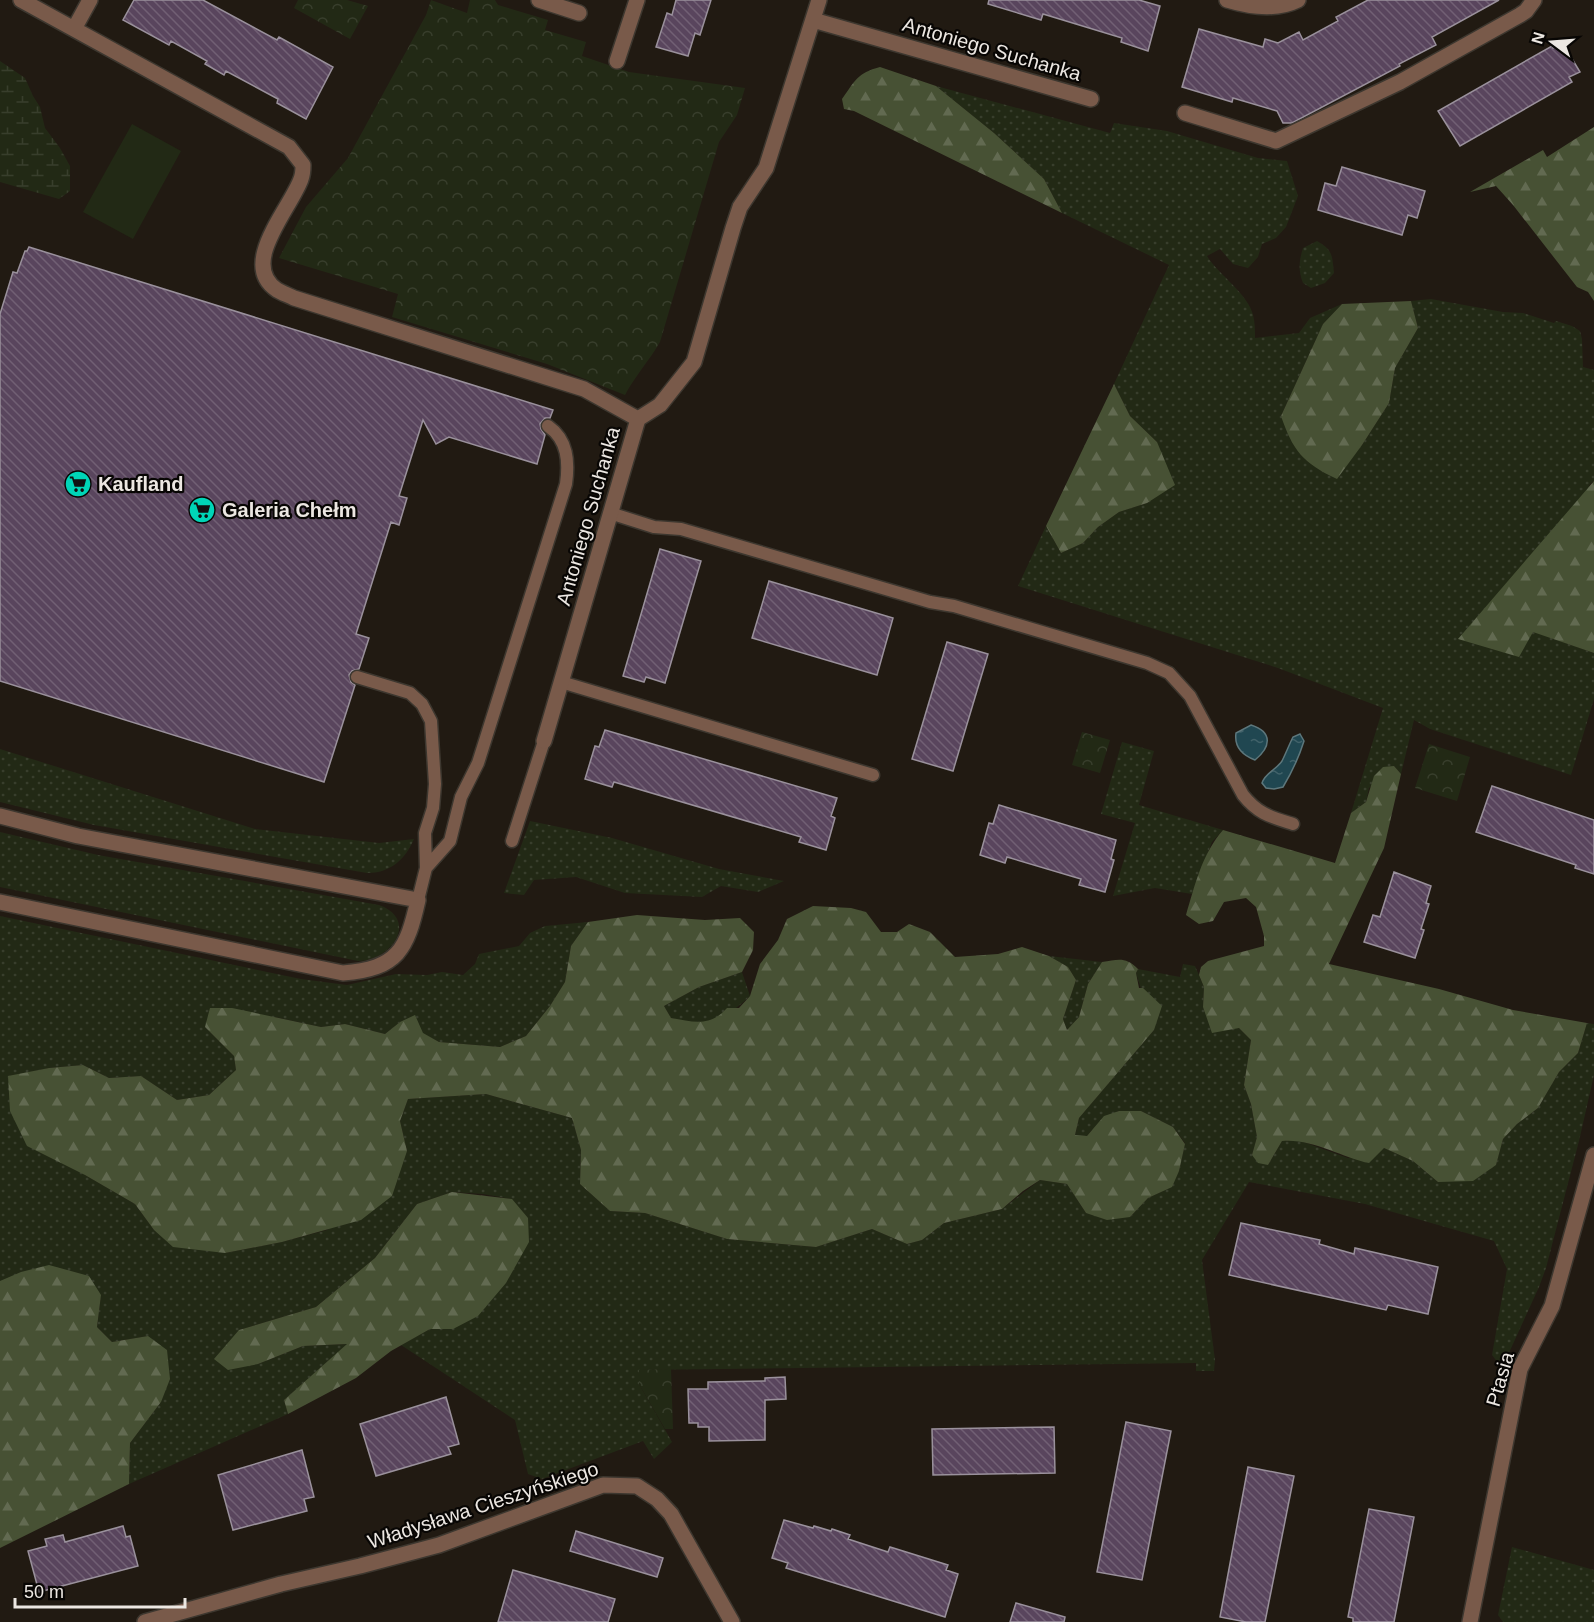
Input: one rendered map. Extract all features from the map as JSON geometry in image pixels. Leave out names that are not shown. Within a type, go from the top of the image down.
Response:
[{"type":"street","points":[[21,0],[289,147],[303,165],[302,177],[262,256],[264,274],[275,289],[294,298],[579,387],[638,419]]},
{"type":"street","points":[[74,29],[90,0]]},
{"type":"street","points":[[539,0],[579,13]]},
{"type":"street","points":[[617,61],[637,0]]},
{"type":"street","name":"Antoniego Suchanka","points":[[544,741],[638,419],[660,405],[694,362],[740,207],[766,168],[819,0]]},
{"type":"street","points":[[1227,0],[1268,8],[1292,4],[1298,0]]},
{"type":"street","points":[[1185,113],[1276,141],[1400,82],[1520,15],[1534,0]]},
{"type":"street","name":"Antoniego Suchanka","points":[[813,20],[1091,99]]},
{"type":"street","points":[[0,816],[78,836],[418,900],[410,933],[398,953],[384,964],[364,972],[343,973],[0,902]]},
{"type":"street","name":"Ptasia","points":[[1470,1622],[1520,1369],[1552,1306],[1594,1155]]},
{"type":"street","name":"Władysława Cieszyńskiego","points":[[145,1622],[281,1584],[439,1545],[603,1485],[637,1486],[657,1499],[671,1514],[732,1622]]},
{"type":"lane","points":[[426,868],[450,841],[461,797],[478,763],[566,484],[568,464],[564,445],[557,433],[548,426]]},
{"type":"lane","points":[[610,513],[654,526],[681,529],[930,602],[954,606],[1147,663],[1169,673],[1190,696],[1243,795],[1254,808],[1293,824]]},
{"type":"lane","points":[[357,677],[410,693],[422,704],[431,721],[435,784],[433,807],[425,833],[426,868],[418,900]]},
{"type":"lane","points":[[561,682],[873,775]]},
{"type":"lane","points":[[512,841],[544,741]]},
{"type":"green space","points":[[298,0],[347,0],[368,6],[350,39],[294,8]]},
{"type":"green space","points":[[431,0],[467,13],[470,0],[495,0],[498,5],[548,20],[545,30],[586,42],[582,56],[629,72],[745,88],[737,115],[719,142],[660,342],[625,395],[547,364],[392,317],[398,294],[279,258],[306,207],[348,158],[426,15]]},
{"type":"green space","points":[[0,61],[25,78],[40,107],[45,128],[70,166],[70,191],[59,199],[0,182]]},
{"type":"green space","points":[[880,67],[936,86],[994,133],[1044,179],[1062,213],[854,111],[844,109],[842,99],[854,83],[861,75]]},
{"type":"green space","points":[[936,86],[1110,133],[1114,123],[1167,131],[1258,158],[1287,161],[1298,196],[1286,227],[1276,238],[1262,244],[1258,257],[1248,268],[1233,264],[1220,249],[1207,256],[1246,300],[1253,315],[1255,338],[1299,333],[1310,318],[1342,304],[1323,324],[1281,416],[1336,478],[1362,445],[1389,403],[1395,368],[1418,328],[1411,301],[1431,299],[1503,312],[1523,313],[1572,326],[1580,331],[1583,367],[1594,370],[1594,481],[1590,484],[1532,631],[1594,653],[1594,699],[1571,775],[1430,729],[1414,720],[1401,774],[1394,766],[1369,788],[1366,802],[1351,813],[1383,708],[1278,668],[1018,586],[1046,526],[1061,553],[1083,543],[1098,527],[1119,512],[1147,503],[1157,442],[1130,416],[1114,384],[1169,265],[1062,213],[1044,179],[994,133]]},
{"type":"green space","points":[[132,124],[181,151],[133,239],[83,212]]},
{"type":"green space","points":[[1594,127],[1594,301],[1588,292],[1577,287],[1496,186],[1470,192],[1543,150],[1547,157]]},
{"type":"green space","points":[[1317,241],[1331,254],[1334,273],[1325,283],[1311,288],[1303,283],[1300,261],[1303,248]]},
{"type":"green space","points":[[1411,301],[1418,328],[1395,368],[1389,403],[1337,479],[1301,455],[1290,438],[1281,416],[1323,324],[1342,304]]},
{"type":"green space","points":[[1114,384],[1130,416],[1157,442],[1175,485],[1147,503],[1119,512],[1098,527],[1083,543],[1061,553],[1046,526]]},
{"type":"green space","points":[[1594,481],[1594,653],[1533,632],[1519,657],[1458,639]]},
{"type":"green space","points":[[1082,732],[1110,740],[1100,773],[1072,765]]},
{"type":"green space","points":[[1122,742],[1154,751],[1139,805],[1223,830],[1212,842],[1192,894],[1155,888],[1113,896],[1135,823],[1101,814]]},
{"type":"green space","points":[[1429,744],[1470,757],[1457,801],[1415,788]]},
{"type":"green space","points":[[0,749],[255,829],[379,843],[414,839],[396,864],[383,871],[367,873],[94,825],[0,802]]},
{"type":"green space","points":[[1394,766],[1401,774],[1384,848],[1329,964],[1439,989],[1513,1010],[1587,1023],[1578,1053],[1559,1072],[1538,1108],[1517,1124],[1503,1139],[1496,1165],[1473,1181],[1438,1182],[1413,1161],[1384,1148],[1369,1163],[1304,1142],[1282,1141],[1268,1165],[1258,1163],[1252,1155],[1257,1137],[1251,1104],[1244,1085],[1251,1040],[1239,1028],[1212,1033],[1203,1007],[1204,987],[1199,975],[1201,967],[1208,961],[1264,946],[1264,936],[1256,907],[1246,898],[1224,902],[1213,921],[1199,924],[1186,915],[1204,860],[1223,830],[1335,863],[1351,813],[1366,802],[1374,776],[1383,767]]},
{"type":"green space","points":[[530,821],[612,838],[719,869],[784,881],[758,892],[721,886],[702,897],[625,893],[576,877],[534,880],[524,895],[504,893]]},
{"type":"green space","points":[[0,832],[98,855],[379,905],[391,912],[398,920],[399,929],[390,947],[370,959],[358,961],[0,887]]},
{"type":"green space","points":[[813,906],[851,908],[866,912],[881,932],[897,932],[909,924],[930,932],[955,957],[998,954],[1022,947],[1049,956],[1068,967],[1076,980],[1063,1019],[1067,1030],[1079,1017],[1088,984],[1102,962],[1121,960],[1133,965],[1138,969],[1136,973],[1139,988],[1143,988],[1162,1006],[1154,1030],[1079,1118],[1075,1135],[1087,1136],[1104,1116],[1119,1111],[1141,1111],[1173,1127],[1185,1144],[1179,1171],[1172,1187],[1148,1198],[1130,1217],[1107,1220],[1086,1213],[1067,1184],[1040,1180],[1002,1209],[944,1223],[922,1240],[907,1244],[872,1229],[816,1247],[727,1239],[645,1213],[610,1211],[580,1184],[581,1150],[572,1118],[486,1094],[408,1099],[400,1121],[407,1151],[392,1196],[361,1220],[282,1242],[225,1253],[173,1247],[154,1230],[135,1204],[85,1175],[27,1146],[10,1111],[8,1076],[49,1068],[83,1065],[109,1078],[141,1076],[177,1100],[209,1095],[236,1070],[234,1056],[205,1027],[210,1008],[232,1008],[321,1027],[345,1024],[385,1034],[400,1022],[415,1015],[423,1033],[439,1042],[500,1047],[526,1036],[550,1006],[565,982],[571,946],[588,922],[637,915],[705,920],[740,918],[754,932],[753,950],[742,972],[699,987],[664,1006],[671,1018],[694,1022],[708,1021],[727,1008],[739,1008],[750,996],[760,964],[778,940],[787,919]]},
{"type":"green space","points":[[0,916],[301,979],[347,985],[396,974],[427,975],[442,972],[463,975],[475,964],[479,954],[519,946],[530,933],[545,926],[588,922],[571,946],[565,982],[550,1006],[526,1036],[500,1047],[439,1042],[400,1022],[385,1034],[345,1024],[321,1027],[275,1017],[205,1027],[234,1056],[236,1070],[209,1095],[177,1100],[141,1076],[109,1078],[83,1065],[49,1068],[8,1077],[85,1175],[135,1204],[154,1230],[225,1253],[282,1242],[327,1230],[407,1151],[400,1121],[408,1099],[486,1094],[572,1118],[581,1150],[580,1184],[610,1211],[645,1213],[727,1239],[816,1247],[872,1229],[907,1244],[922,1240],[944,1223],[1002,1209],[1040,1180],[1067,1184],[1086,1213],[1130,1217],[1148,1198],[1163,1191],[1179,1171],[1185,1143],[1173,1127],[1141,1111],[1118,1111],[1087,1136],[1075,1136],[1079,1118],[1154,1030],[1136,973],[1138,969],[1180,977],[1183,964],[1195,966],[1204,987],[1203,1007],[1239,1028],[1251,1040],[1244,1085],[1251,1104],[1257,1137],[1252,1155],[1268,1165],[1282,1141],[1298,1140],[1348,1158],[1384,1148],[1413,1161],[1438,1182],[1496,1165],[1503,1139],[1517,1124],[1538,1108],[1559,1072],[1578,1053],[1587,1023],[1594,1024],[1594,1075],[1546,1268],[1502,1368],[1492,1355],[1507,1269],[1494,1241],[1365,1204],[1249,1182],[1202,1260],[1215,1360],[1214,1371],[1196,1371],[1196,1363],[640,1370],[639,1384],[672,1442],[654,1459],[643,1441],[542,1479],[528,1474],[515,1420],[401,1345],[430,1329],[453,1329],[512,1199],[452,1192],[417,1204],[375,1258],[316,1307],[239,1330],[258,1364],[303,1346],[348,1344],[284,1400],[288,1414],[129,1484],[130,1443],[161,1402],[148,1336],[112,1342],[97,1327],[101,1295],[0,1281]]},
{"type":"green space","points":[[1049,956],[1102,962],[1088,984],[1079,1017],[1067,1030],[1063,1019],[1076,980],[1068,967]]},
{"type":"green space","points":[[742,972],[750,996],[734,1010],[721,1017],[700,1023],[686,1021],[671,1018],[664,1006],[699,987]]},
{"type":"green space","points":[[452,1192],[512,1199],[528,1218],[529,1242],[506,1283],[478,1316],[453,1329],[430,1329],[391,1351],[356,1378],[288,1414],[284,1400],[347,1344],[303,1346],[258,1364],[228,1370],[214,1359],[239,1330],[316,1307],[375,1258],[417,1204]]},
{"type":"green space","points":[[49,1265],[89,1276],[101,1295],[97,1327],[112,1342],[148,1336],[167,1350],[170,1379],[161,1402],[130,1443],[129,1484],[0,1548],[0,1281],[21,1272]]},
{"type":"green space","points":[[671,1369],[673,1429],[665,1429],[639,1384],[639,1370]]},
{"type":"green space","points":[[1512,1547],[1594,1570],[1594,1622],[1503,1622],[1498,1615]]},
{"type":"water","points":[[1251,725],[1263,732],[1267,740],[1264,750],[1255,760],[1246,756],[1236,742],[1236,733]]},
{"type":"water","points":[[1300,734],[1304,741],[1283,787],[1266,788],[1262,783],[1263,780],[1282,761],[1293,737]]},
{"type":"building","points":[[134,0],[203,0],[277,40],[279,37],[333,67],[306,119],[277,103],[278,99],[226,71],[224,75],[205,64],[207,61],[171,41],[169,45],[123,20]]},
{"type":"building","points":[[676,0],[711,0],[700,35],[695,33],[688,56],[656,47],[667,13],[672,15]]},
{"type":"building","points":[[989,0],[1139,0],[1160,6],[1148,51],[1121,42],[1122,38],[1043,14],[1041,20],[988,4]]},
{"type":"building","points":[[1368,0],[1499,0],[1432,37],[1436,45],[1292,123],[1283,123],[1277,111],[1233,98],[1232,102],[1182,87],[1199,29],[1263,47],[1265,39],[1278,43],[1299,32],[1303,40],[1338,21],[1336,17]]},
{"type":"building","points":[[1563,44],[1580,72],[1569,77],[1572,82],[1460,146],[1438,111],[1552,46],[1553,48]]},
{"type":"building","points":[[1342,167],[1425,191],[1417,218],[1408,215],[1402,235],[1318,210],[1325,183],[1336,186]]},
{"type":"building","name":"Galeria Chełm","points":[[29,247],[553,410],[550,418],[545,418],[540,424],[545,435],[537,464],[449,437],[436,444],[423,420],[399,496],[407,498],[399,525],[391,522],[356,634],[369,638],[359,669],[352,671],[349,675],[351,682],[355,685],[324,782],[0,681],[0,314],[13,272],[17,273],[25,251]]},
{"type":"building","points":[[660,549],[701,561],[665,683],[646,677],[644,682],[623,676]]},
{"type":"building","points":[[769,581],[893,618],[877,675],[752,638]]},
{"type":"building","points":[[947,642],[988,654],[953,771],[912,759]]},
{"type":"building","points":[[605,730],[837,798],[831,816],[835,818],[826,850],[799,842],[801,837],[614,782],[612,787],[585,779],[595,746],[599,747]]},
{"type":"building","points":[[1492,786],[1594,820],[1594,874],[1575,868],[1576,865],[1476,832]]},
{"type":"building","points":[[999,805],[1116,840],[1111,859],[1114,860],[1105,892],[1079,885],[1081,879],[1007,857],[1005,863],[980,855],[989,823],[993,824]]},
{"type":"building","points":[[1394,872],[1431,886],[1426,903],[1429,904],[1421,929],[1424,930],[1415,958],[1364,942],[1373,915],[1380,917]]},
{"type":"building","points":[[1241,1223],[1320,1240],[1319,1244],[1354,1254],[1355,1248],[1438,1267],[1428,1314],[1388,1305],[1386,1310],[1229,1275]]},
{"type":"building","points":[[785,1377],[786,1399],[765,1400],[765,1440],[709,1441],[709,1427],[698,1427],[698,1423],[689,1423],[688,1389],[708,1389],[708,1382],[765,1381],[765,1378]]},
{"type":"building","points":[[446,1397],[459,1444],[448,1447],[451,1454],[376,1476],[360,1424]]},
{"type":"building","points":[[1126,1422],[1171,1431],[1142,1580],[1097,1572]]},
{"type":"building","points":[[1054,1427],[1055,1473],[933,1475],[932,1429]]},
{"type":"building","points":[[302,1450],[314,1497],[304,1499],[307,1511],[233,1530],[218,1475]]},
{"type":"building","points":[[1248,1467],[1294,1476],[1265,1622],[1246,1622],[1220,1617]]},
{"type":"building","points":[[1369,1509],[1414,1517],[1394,1622],[1353,1622],[1353,1618],[1348,1617]]},
{"type":"building","points":[[784,1520],[813,1528],[814,1526],[831,1531],[832,1529],[850,1535],[848,1539],[888,1552],[890,1547],[948,1565],[946,1570],[958,1574],[945,1617],[786,1568],[788,1563],[772,1558]]},
{"type":"building","points":[[123,1526],[126,1537],[130,1536],[138,1566],[39,1592],[28,1551],[47,1546],[45,1539],[63,1535],[65,1542]]},
{"type":"building","points":[[576,1531],[663,1558],[657,1577],[570,1551]]},
{"type":"building","points":[[513,1570],[615,1599],[608,1622],[498,1622]]},
{"type":"building","points":[[1016,1603],[1065,1617],[1064,1622],[1010,1622]]},
{"type":"place","name":"Kaufland","points":[[78,484]]},
{"type":"place","name":"Galeria Chełm","points":[[202,510]]}]
